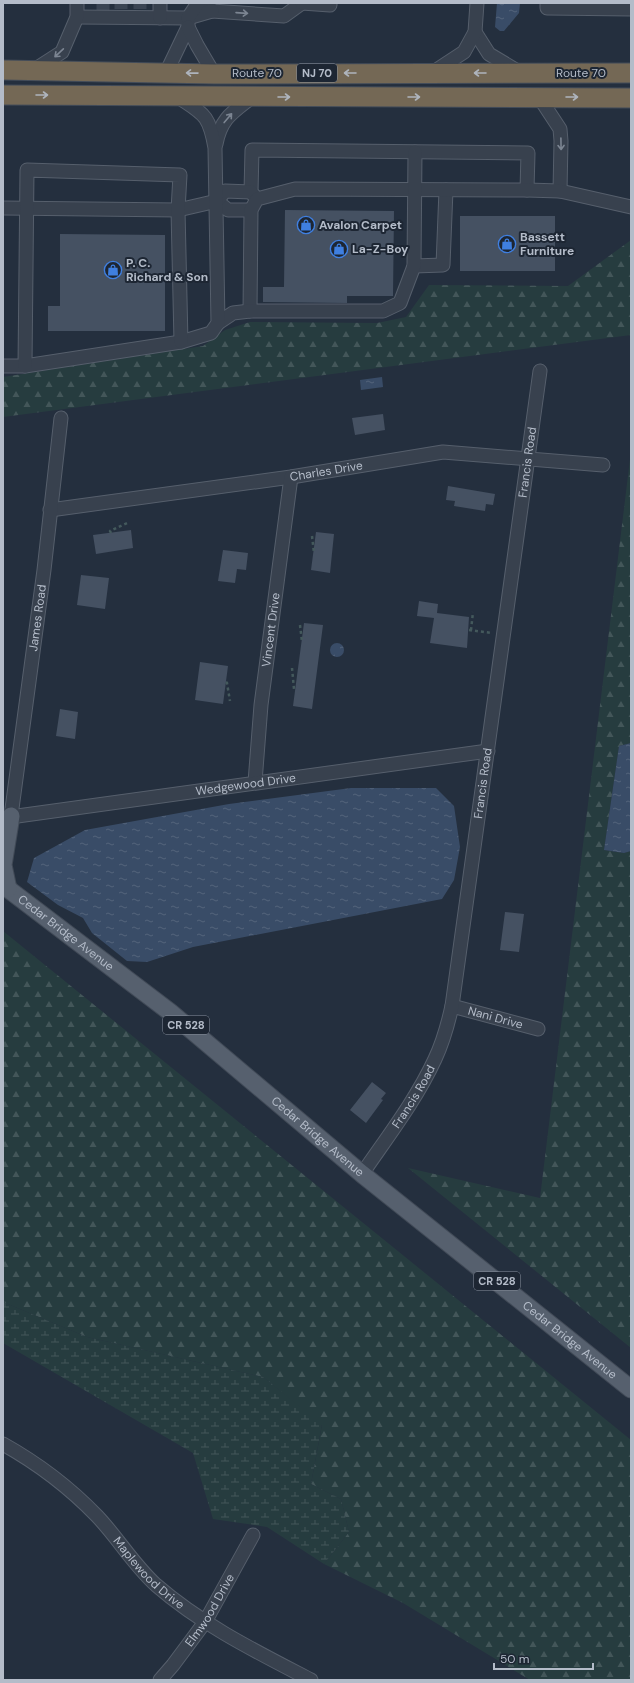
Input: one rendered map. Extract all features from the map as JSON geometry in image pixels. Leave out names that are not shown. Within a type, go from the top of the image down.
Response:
[{"type":"highway","name":"Route 70","points":[[3,70],[214,74],[519,72],[631,73]]},
{"type":"highway","name":"Route 70","points":[[3,95],[631,98]]},
{"type":"main road","points":[[6,887],[3,865],[7,817]]},
{"type":"main road","name":"Cedar Bridge Avenue","points":[[6,887],[170,1012],[362,1174],[631,1389]]},
{"type":"street","points":[[34,70],[62,52],[75,22],[77,3]]},
{"type":"street","points":[[160,3],[160,18]]},
{"type":"street","points":[[166,73],[198,3]]},
{"type":"street","points":[[75,22],[122,14],[140,13],[188,23],[210,7],[284,16],[302,3],[330,4]]},
{"type":"street","points":[[432,73],[464,52],[475,32],[477,3]]},
{"type":"street","points":[[547,3],[547,8],[617,7]]},
{"type":"street","points":[[188,23],[197,46],[214,74]]},
{"type":"street","points":[[475,32],[489,54],[519,72]]},
{"type":"street","points":[[175,95],[205,116],[212,129],[216,148]]},
{"type":"street","points":[[218,323],[216,148],[219,130],[229,115],[252,96]]},
{"type":"street","points":[[539,97],[560,129],[560,191]]},
{"type":"street","points":[[250,311],[250,210],[254,195],[252,150],[528,153],[527,190]]},
{"type":"street","points":[[3,366],[25,366],[181,342],[211,333],[218,323],[233,313],[250,311],[383,311],[400,303],[414,266],[415,152]]},
{"type":"street","points":[[25,366],[27,170],[180,175],[178,210],[181,342]]},
{"type":"street","points":[[3,208],[26,207],[178,210],[216,201],[225,191],[254,195],[295,189],[560,191],[631,207]]},
{"type":"street","points":[[414,266],[443,265],[446,190]]},
{"type":"street","points":[[216,201],[228,210],[250,210]]},
{"type":"street","name":"Francis Road","points":[[362,1174],[409,1105],[435,1059],[446,1029],[452,1006],[540,370]]},
{"type":"street","name":"James Road","points":[[7,817],[44,570],[61,418]]},
{"type":"street","name":"Charles Drive","points":[[50,510],[291,477],[443,452],[603,465]]},
{"type":"street","name":"Vincent Drive","points":[[255,782],[261,705],[291,477]]},
{"type":"street","name":"Wedgewood Drive","points":[[7,817],[488,751]]},
{"type":"street","name":"Nani Drive","points":[[452,1006],[538,1029]]},
{"type":"street","name":"Maplewood Drive","points":[[3,1444],[52,1475],[97,1516],[135,1564],[157,1585],[205,1622],[245,1646],[311,1680]]},
{"type":"street","name":"Elmwood Drive","points":[[160,1680],[205,1622],[252,1535]]},
{"type":"path","points":[[110,533],[110,531],[127,523]]},
{"type":"path","points":[[312,536],[312,553],[314,553]]},
{"type":"path","points":[[473,612],[470,630],[504,635]]},
{"type":"path","points":[[300,626],[302,642]]},
{"type":"path","points":[[292,668],[294,689],[296,689]]},
{"type":"path","points":[[226,682],[230,701]]},
{"type":"green space","points":[[631,240],[631,335],[3,417],[3,377],[203,346],[225,330],[250,322],[377,323],[406,317],[429,285],[568,286]]},
{"type":"green space","points":[[631,451],[631,743],[619,746],[604,850],[624,853],[631,851],[631,1348],[408,1168],[540,1198]]},
{"type":"green space","points":[[3,931],[631,1440],[631,1680],[530,1680],[403,1603],[324,1564],[349,1532],[341,1499],[311,1484],[322,1425],[263,1377],[87,1337],[3,1302]]},
{"type":"green space","points":[[3,1302],[87,1337],[263,1377],[322,1424],[311,1484],[341,1499],[349,1532],[324,1564],[267,1527],[213,1519],[193,1453],[3,1343]]},
{"type":"water","points":[[497,3],[520,3],[519,13],[504,31],[500,31],[495,27]]},
{"type":"water","points":[[382,377],[383,387],[361,390],[360,380]]},
{"type":"water","points":[[334,643],[340,643],[344,647],[344,653],[340,657],[334,657],[330,653],[330,647]]},
{"type":"water","points":[[631,743],[631,851],[624,853],[604,850],[619,746]]},
{"type":"water","points":[[351,788],[436,788],[454,806],[460,847],[454,880],[442,899],[193,947],[147,962],[127,961],[92,933],[83,918],[58,905],[27,882],[34,858],[85,830],[229,804]]},
{"type":"building","name":"La-Z-Boy","points":[[285,210],[394,211],[393,296],[347,296],[347,303],[263,302],[263,287],[284,287]]},
{"type":"building","name":"Bassett Furniture","points":[[460,216],[555,216],[555,271],[460,271]]},
{"type":"building","name":"P. C. Richard & Son","points":[[60,234],[165,235],[165,331],[48,331],[48,306],[60,306]]},
{"type":"building","points":[[383,414],[385,430],[355,435],[352,418]]},
{"type":"building","points":[[448,486],[495,494],[493,505],[486,504],[485,511],[454,506],[455,501],[446,500]]},
{"type":"building","points":[[131,530],[133,548],[96,554],[93,535]]},
{"type":"building","points":[[316,532],[334,534],[330,573],[311,570]]},
{"type":"building","points":[[223,550],[248,553],[246,570],[237,569],[235,583],[218,581]]},
{"type":"building","points":[[81,575],[109,578],[105,609],[77,605]]},
{"type":"building","points":[[419,601],[438,604],[437,613],[469,617],[467,648],[430,643],[434,618],[417,616]]},
{"type":"building","points":[[304,623],[323,625],[312,709],[293,706]]},
{"type":"building","points":[[200,662],[228,666],[223,704],[195,700]]},
{"type":"building","points":[[60,709],[78,712],[75,739],[56,736]]},
{"type":"building","points":[[505,912],[524,914],[519,952],[500,950]]},
{"type":"building","points":[[372,1082],[386,1093],[381,1099],[383,1100],[366,1123],[350,1110]]},
{"type":"tunnel","points":[[103,3],[103,17]]},
{"type":"tunnel","points":[[121,3],[121,9]]},
{"type":"tunnel","points":[[140,3],[140,9]]},
{"type":"place","name":"Avalon Carpet","points":[[306,225]]},
{"type":"place","name":"Bassett Furniture","points":[[507,244]]},
{"type":"place","name":"La-Z-Boy","points":[[339,249]]},
{"type":"place","name":"P. C. Richard & Son","points":[[113,270]]}]
